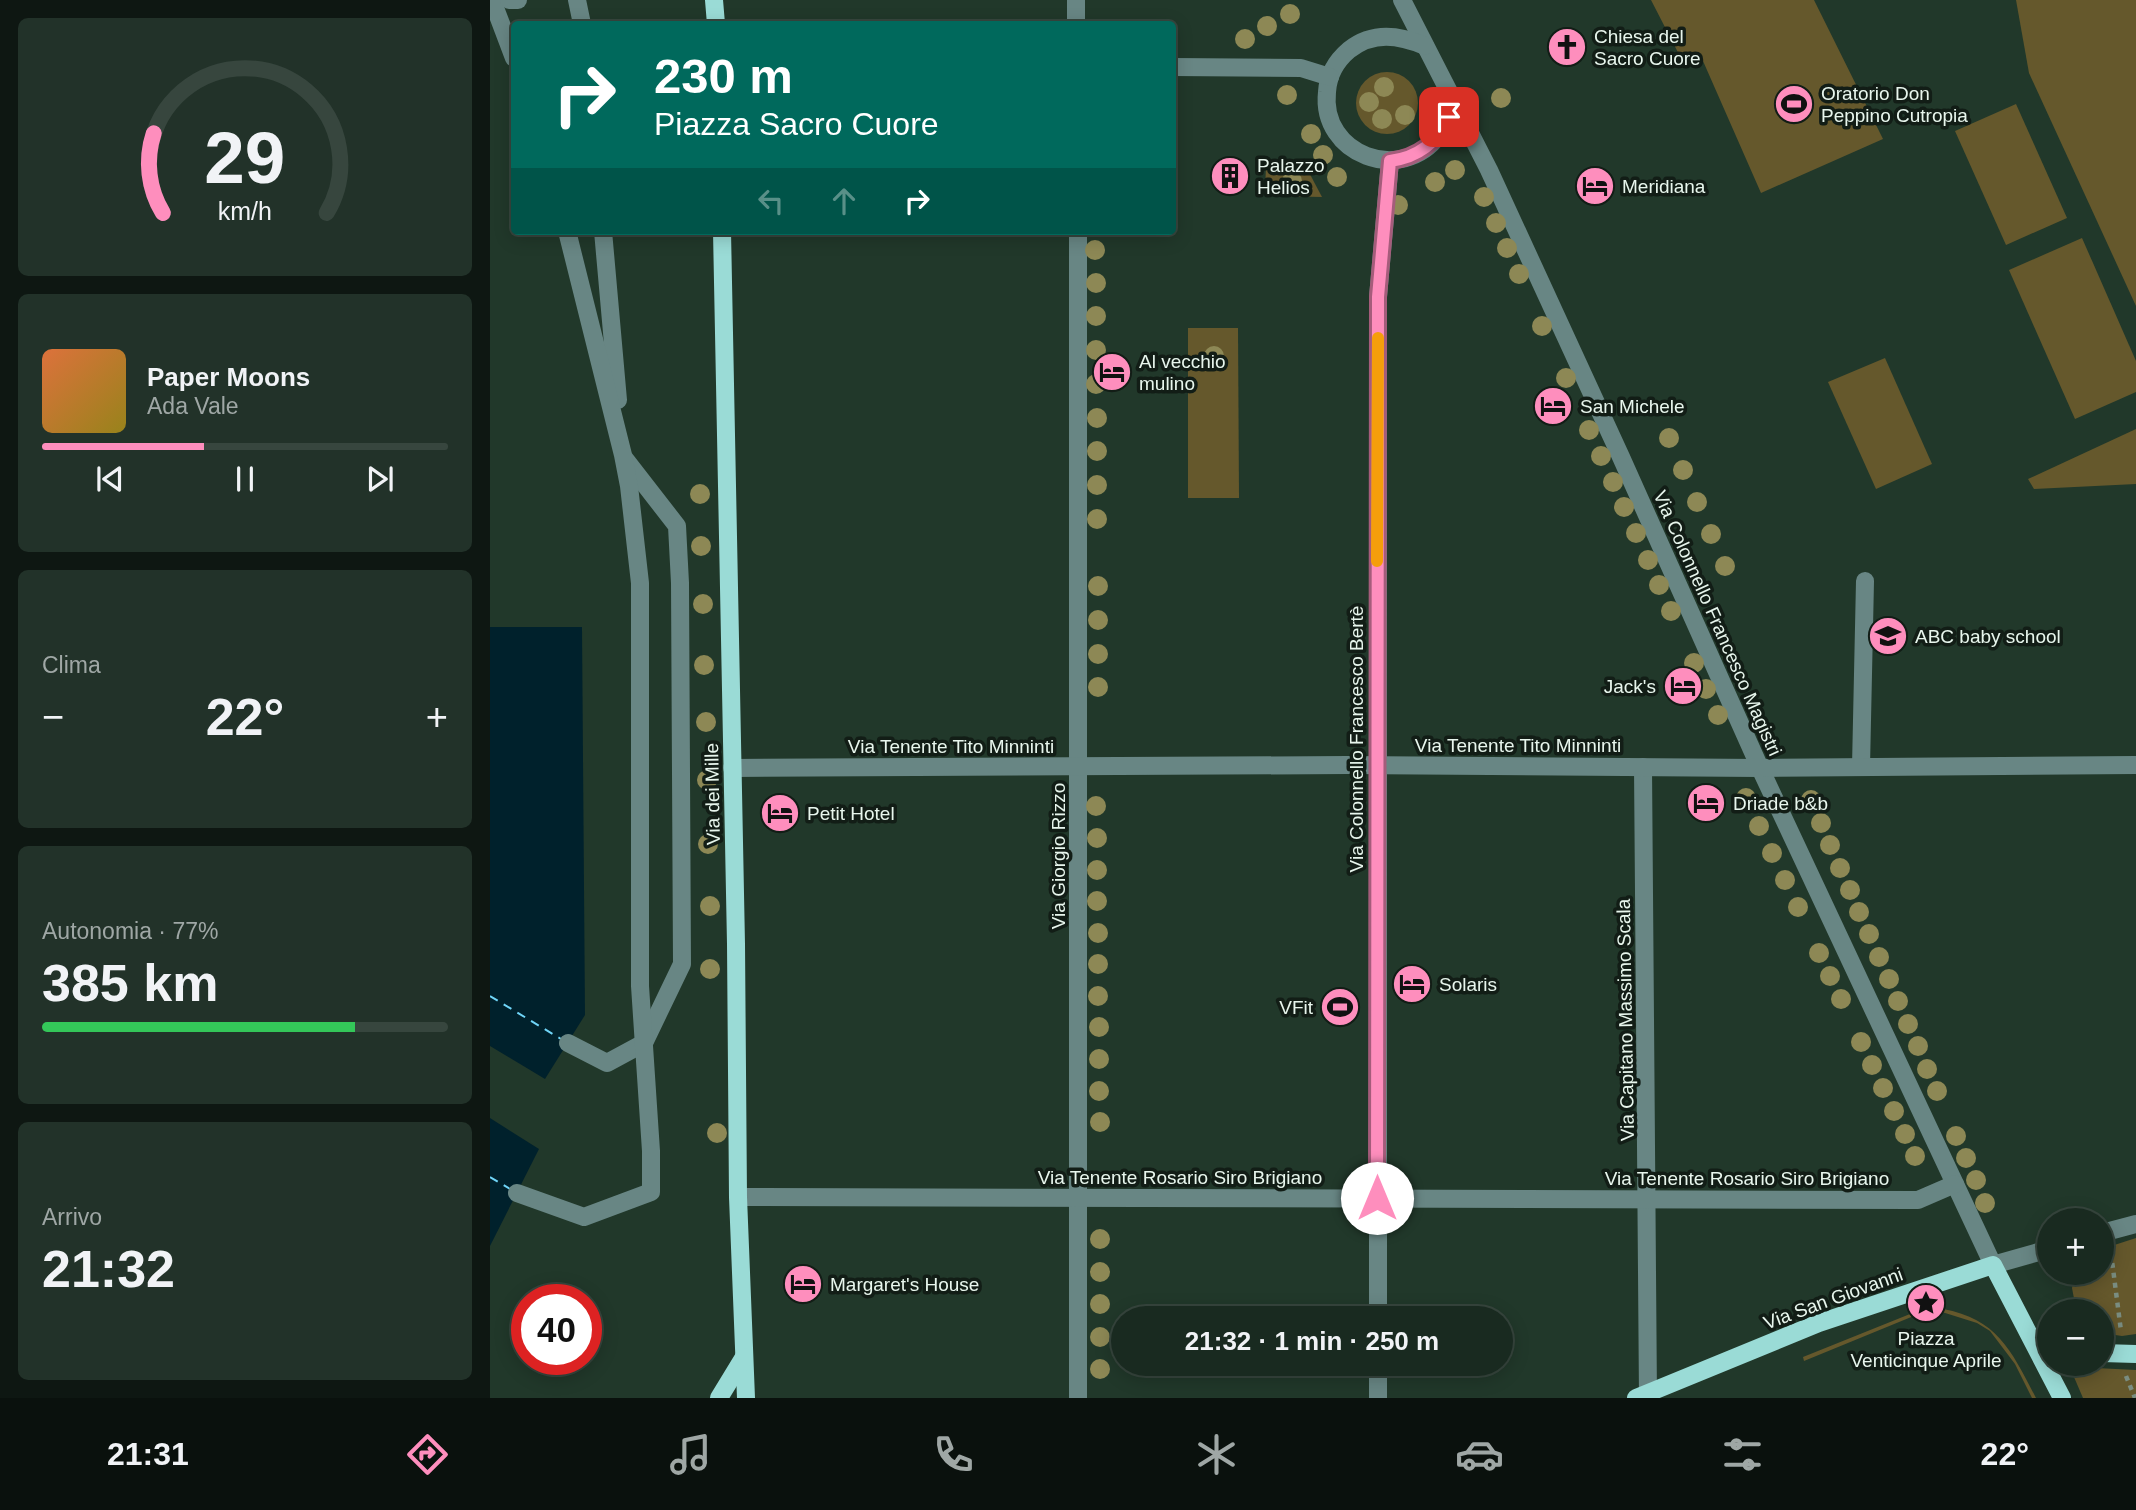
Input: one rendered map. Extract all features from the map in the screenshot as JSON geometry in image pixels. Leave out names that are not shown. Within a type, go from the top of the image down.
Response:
[{"type":"main road","points":[[714,0],[716,21]]},
{"type":"main road","name":"Via dei Mille","points":[[723,235],[733,768],[737,1197],[746,1398]]},
{"type":"main road","points":[[1993,1265],[2062,1398]]},
{"type":"main road","name":"Via San Giovanni","points":[[1644,1396],[1819,1323],[1993,1265]]},
{"type":"main road","points":[[2028,1332],[2037,1335]]},
{"type":"main road","points":[[2114,1353],[2136,1354]]},
{"type":"main road","points":[[719,1398],[744,1357]]},
{"type":"street","points":[[492,0],[511,50]]},
{"type":"street","points":[[509,0],[518,0]]},
{"type":"street","points":[[577,0],[581,21]]},
{"type":"street","points":[[1076,0],[1076,21]]},
{"type":"street","name":"Via Colonnello Francesco Magistri","points":[[1402,0],[1489,170],[1760,768],[1993,1265]]},
{"type":"street","points":[[1425,46],[1398,36],[1372,38],[1343,55],[1330,76],[1326,96],[1334,129],[1346,144],[1374,159],[1390,161],[1415,155],[1432,143],[1444,128],[1453,100]]},
{"type":"street","points":[[1176,67],[1301,68],[1330,76]]},
{"type":"street","name":"Via Colonnello Francesco Bertè","points":[[1378,1306],[1378,297],[1390,161]]},
{"type":"street","points":[[517,1193],[584,1217],[651,1192],[651,1151],[640,986],[640,583],[623,456],[568,235]]},
{"type":"street","points":[[568,1043],[607,1063],[644,1043],[682,964],[680,583],[677,526],[623,456],[603,235]]},
{"type":"street","name":"Via Giorgio Rizzo","points":[[1078,235],[1078,1398]]},
{"type":"street","points":[[1861,767],[1865,581]]},
{"type":"street","name":"Via Tenente Tito Minninti","points":[[733,768],[1760,768],[2136,765]]},
{"type":"street","name":"Via Capitano Massimo Scala","points":[[1643,767],[1647,1199],[1644,1396]]},
{"type":"street","name":"Via Tenente Rosario Siro Brigiano","points":[[737,1197],[1918,1200],[1955,1184]]},
{"type":"street","points":[[2114,1235],[2136,1224]]},
{"type":"street","name":"Via San Giovanni","points":[[1993,1265],[2037,1252]]},
{"type":"street","points":[[1378,1376],[1378,1398]]},
{"type":"path","points":[[2114,1285],[2122,1336]]},
{"type":"path","points":[[2123,1371],[2135,1398]]},
{"type":"shaded area","name":"Oratorio Don Peppino Cutropia","points":[[1651,0],[1814,0],[1883,139],[1761,193],[1703,61],[1686,68]]},
{"type":"shaded area","points":[[2016,0],[2136,0],[2136,306],[2029,73]]},
{"type":"shaded area","points":[[1387,72],[1399,74],[1409,81],[1416,91],[1416,115],[1409,125],[1399,132],[1387,134],[1375,132],[1365,125],[1358,115],[1356,103],[1358,91],[1365,81],[1375,74]]},
{"type":"shaded area","points":[[2016,104],[2067,218],[2006,245],[1955,131]]},
{"type":"shaded area","points":[[1266,163],[1304,163],[1322,197],[1265,196]]},
{"type":"shaded area","points":[[2082,238],[2136,361],[2136,392],[2075,419],[2009,270]]},
{"type":"shaded area","points":[[1188,328],[1238,328],[1239,498],[1188,498]]},
{"type":"shaded area","points":[[1885,358],[1932,464],[1876,489],[1828,382]]},
{"type":"shaded area","points":[[2136,429],[2136,484],[2034,489],[2028,479]]},
{"type":"shaded area","points":[[2136,1238],[2136,1334],[2114,1335],[2114,1299],[2074,1299],[2073,1285],[2114,1285],[2114,1245]]},
{"type":"shaded area","points":[[1943,1309],[1962,1314],[1990,1329],[2011,1352],[2036,1398],[2032,1398],[2015,1364],[1990,1331],[1977,1323],[1942,1312],[1921,1313],[1804,1361],[1803,1357],[1920,1310]]},
{"type":"shaded area","points":[[2114,1369],[2136,1370],[2136,1398],[2083,1398],[2074,1376],[2114,1376]]},
{"type":"water","points":[[490,627],[582,627],[585,1015],[545,1079],[490,1046]]},
{"type":"water","points":[[490,1118],[539,1149],[490,1246]]},
{"type":"ferry route","points":[[490,996],[561,1039]]},
{"type":"ferry route","points":[[490,1177],[510,1189]]},
{"type":"slow traffic","points":[[1377,561],[1378,338]]},
{"type":"place","name":"Chiesa del Sacro Cuore","points":[[1567,47]]},
{"type":"place","name":"Oratorio Don Peppino Cutropia","points":[[1794,104]]},
{"type":"place","name":"Palazzo Helios","points":[[1230,176]]},
{"type":"place","name":"Meridiana","points":[[1595,186]]},
{"type":"place","name":"Al vecchio mulino","points":[[1112,372]]},
{"type":"place","name":"San Michele","points":[[1553,406]]},
{"type":"place","name":"ABC baby school","points":[[1888,636]]},
{"type":"place","name":"Jack's","points":[[1683,686]]},
{"type":"place","name":"Driade b&b","points":[[1706,803]]},
{"type":"place","name":"Petit Hotel","points":[[780,813]]},
{"type":"place","name":"Solaris","points":[[1412,984]]},
{"type":"place","name":"VFit","points":[[1340,1007]]},
{"type":"place","name":"Margaret's House","points":[[803,1284]]},
{"type":"place","name":"Piazza Venticinque Aprile","points":[[1926,1303]]},
{"type":"route","points":[[1377,1198],[1378,297],[1390,161],[1424,150],[1439,135],[1449,117]]}]
